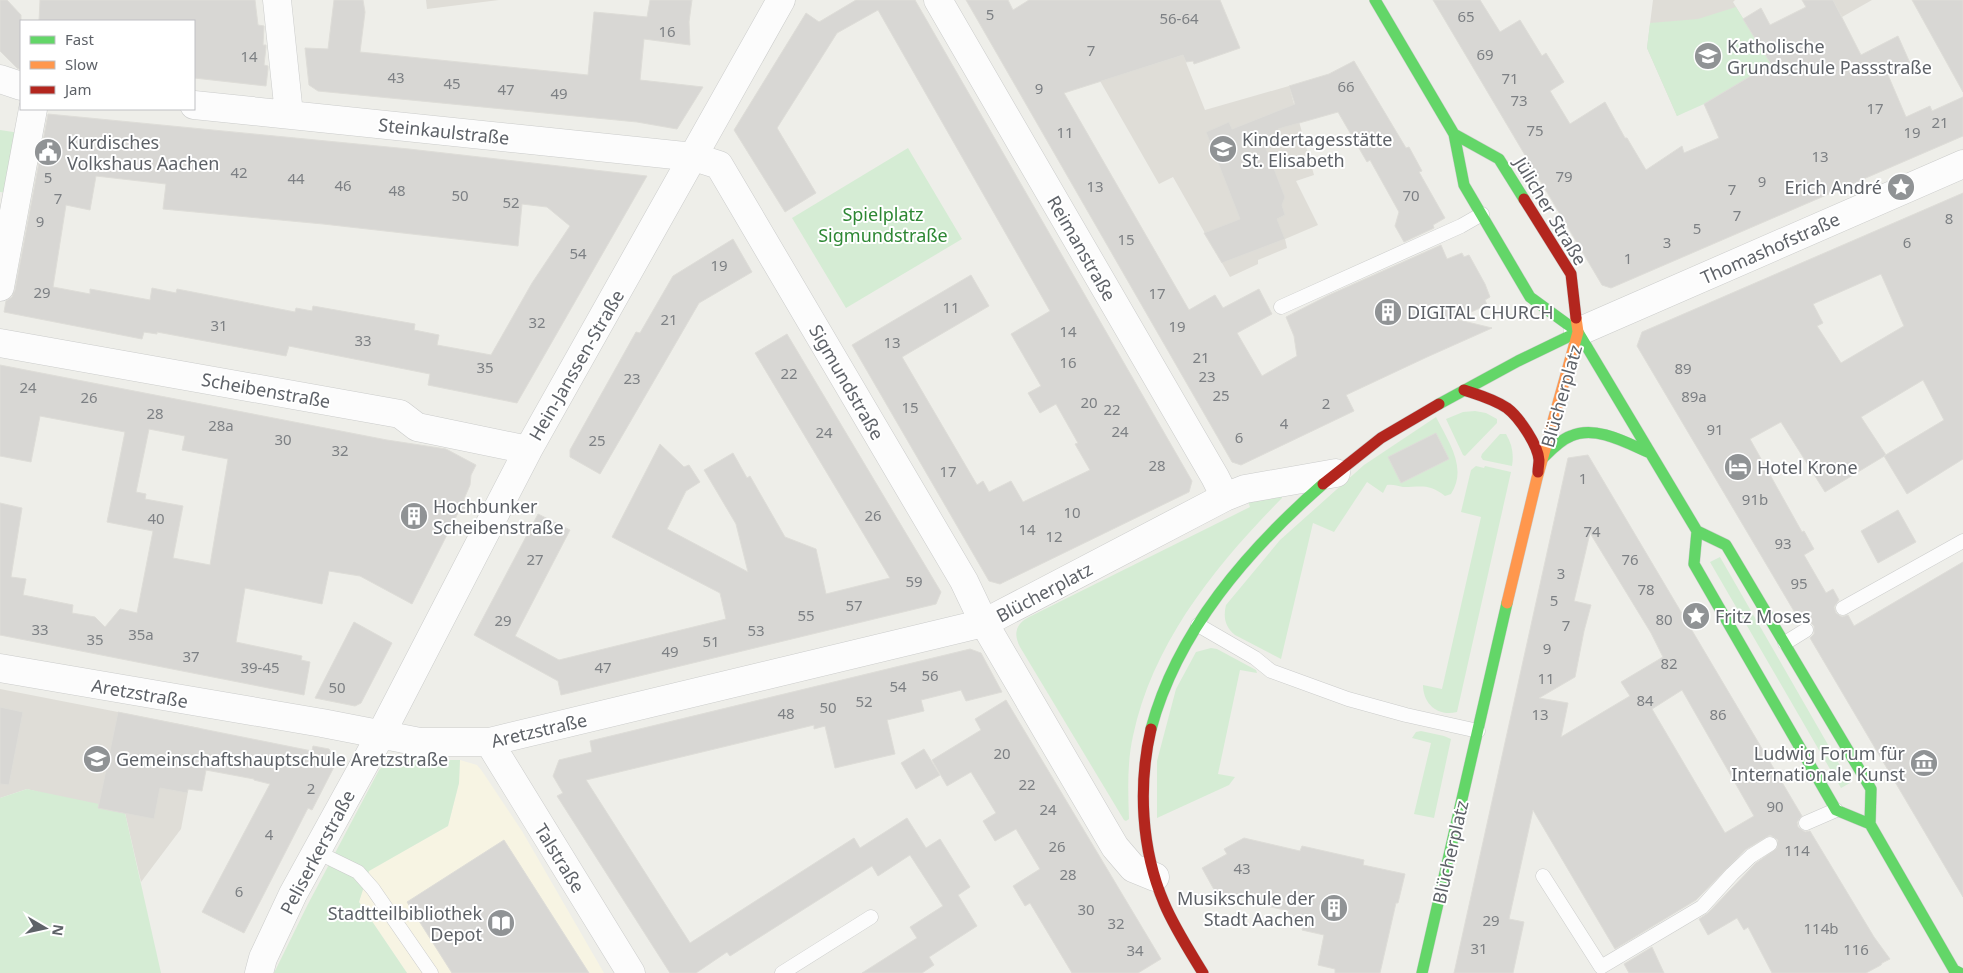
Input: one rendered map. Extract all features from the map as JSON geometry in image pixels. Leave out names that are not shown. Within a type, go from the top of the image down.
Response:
[{"type":"main road","name":"Jülicher Straße","points":[[1375,0],[1454,134],[1464,185],[1530,297],[1578,332],[1697,531]]},
{"type":"main road","name":"Jülicher Straße","points":[[1454,134],[1499,159],[1571,274],[1578,332]]},
{"type":"main road","name":"Blücherplatz","points":[[1196,971],[1155,877],[1149,850],[1145,816],[1144,793],[1147,753],[1156,712],[1181,654],[1198,626],[1254,552],[1282,522],[1336,473],[1372,445],[1464,390],[1578,332]]},
{"type":"main road","name":"Blücherplatz","points":[[1422,973],[1537,478],[1578,332]]},
{"type":"main road","points":[[1464,390],[1487,397],[1514,414],[1532,441],[1539,460],[1537,478]]},
{"type":"main road","points":[[1544,458],[1562,440],[1576,434],[1594,432],[1650,453]]},
{"type":"main road","points":[[1870,824],[1836,810],[1694,564],[1697,531],[1726,545],[1871,789],[1870,824],[1954,971]]},
{"type":"street","points":[[277,0],[289,114]]},
{"type":"street","name":"Reimanstraße","points":[[938,0],[1215,476],[1225,497]]},
{"type":"street","name":"Hein-Janssen-Straße","points":[[381,734],[528,450],[694,157],[776,3]]},
{"type":"street","points":[[0,79],[20,86]]},
{"type":"street","name":"Steinkaulstraße","points":[[195,105],[694,157]]},
{"type":"street","points":[[0,287],[33,110]]},
{"type":"street","name":"Sigmundstraße","points":[[694,157],[720,164],[964,581],[984,623]]},
{"type":"street","name":"Thomashofstraße","points":[[1578,332],[1963,164]]},
{"type":"street","name":"Scheibenstraße","points":[[0,343],[400,414],[417,427],[528,450]]},
{"type":"street","name":"Blücherplatz","points":[[1155,877],[1133,868],[1116,847],[984,623],[1225,497],[1245,489],[1336,473]]},
{"type":"street","name":"Aretzstraße","points":[[0,668],[420,742],[489,742],[984,623]]},
{"type":"street","name":"Peliserkerstraße","points":[[259,973],[263,958],[290,902],[381,734]]},
{"type":"street","name":"Talstraße","points":[[489,742],[631,973]]},
{"type":"lane","points":[[1282,307],[1461,226],[1482,214]]},
{"type":"lane","points":[[1843,608],[1963,541]]},
{"type":"lane","points":[[1198,626],[1255,658],[1271,671],[1289,678],[1348,699],[1406,716],[1478,731]]},
{"type":"lane","points":[[1785,643],[1806,630]]},
{"type":"lane","points":[[1806,823],[1836,810]]},
{"type":"lane","points":[[1543,876],[1601,967],[1702,907],[1751,856],[1770,844]]},
{"type":"lane","points":[[317,852],[358,872],[373,889],[431,973]]},
{"type":"lane","points":[[782,973],[871,917]]},
{"type":"shaded area","points":[[426,0],[499,0],[427,9]]},
{"type":"shaded area","name":"Katholische Grundschule Passstraße","points":[[1653,0],[1735,0],[1733,2],[1771,64],[1677,116],[1647,48]]},
{"type":"shaded area","name":"Katholische Grundschule Passstraße","points":[[1833,0],[1872,0],[1842,17]]},
{"type":"shaded area","name":"Kindertagesstätte St. Elisabeth","points":[[1183,55],[1205,110],[1289,86],[1314,175],[1296,181],[1318,225],[1285,239],[1287,248],[1258,260],[1258,264],[1230,277],[1173,177],[1159,184],[1100,81]]},
{"type":"shaded area","name":"Gemeinschaftshauptschule Aretzstraße","points":[[0,689],[200,728],[181,829],[141,882],[125,813],[98,808],[27,789],[0,798]]},
{"type":"shaded area","points":[[460,760],[477,765],[482,771],[522,831],[604,973],[407,973],[359,902],[368,871],[448,826],[459,783]]},
{"type":"green space","name":"Katholische Grundschule Passstraße","points":[[1736,7],[1771,64],[1704,104],[1677,116],[1647,48],[1650,23],[1698,19]]},
{"type":"green space","points":[[0,130],[20,133],[8,193],[0,192]]},
{"type":"green space","name":"Spielplatz Sigmundstraße","points":[[908,148],[962,239],[846,308],[792,218]]},
{"type":"green space","points":[[1475,411],[1486,413],[1497,419],[1497,423],[1465,456],[1446,419],[1463,412]]},
{"type":"green space","points":[[1436,417],[1451,445],[1457,465],[1456,484],[1451,494],[1445,496],[1429,487],[1391,485],[1387,485],[1383,493],[1367,482],[1334,532],[1313,523],[1281,659],[1235,635],[1229,629],[1226,622],[1226,605],[1280,540],[1364,465]]},
{"type":"green space","points":[[1500,434],[1506,434],[1510,442],[1513,453],[1512,466],[1483,460],[1481,457]]},
{"type":"green space","points":[[1476,466],[1484,468],[1485,466],[1511,472],[1457,712],[1444,713],[1433,708],[1429,703],[1423,685],[1442,689],[1481,517],[1461,512],[1471,470]]},
{"type":"green space","points":[[1282,495],[1282,498],[1211,578],[1190,607],[1155,669],[1142,702],[1131,746],[1128,777],[1129,819],[1126,821],[1020,647],[1016,633],[1017,629],[1029,617],[1250,507],[1248,501]]},
{"type":"green space","points":[[1720,557],[1850,783],[1841,788],[1710,562]]},
{"type":"green space","points":[[1211,648],[1217,649],[1256,670],[1257,673],[1240,670],[1218,774],[1235,777],[1229,785],[1157,818],[1157,761],[1176,689],[1196,652]]},
{"type":"green space","points":[[1421,731],[1451,739],[1434,818],[1414,814],[1431,743],[1412,738],[1416,732]]},
{"type":"green space","points":[[404,760],[460,760],[459,783],[448,826],[369,871],[359,902],[407,973],[274,973],[379,770],[385,764]]},
{"type":"green space","points":[[27,789],[99,804],[99,808],[125,813],[161,973],[0,973],[0,798]]},
{"type":"building","points":[[0,0],[7,0],[21,15],[20,70],[0,51]]},
{"type":"building","points":[[40,0],[255,0],[258,25],[264,26],[263,45],[266,45],[266,47],[264,65],[268,66],[266,86],[195,78],[195,20],[39,20]]},
{"type":"building","points":[[334,0],[363,0],[365,12],[360,52],[588,75],[594,12],[647,17],[650,0],[692,0],[689,22],[690,45],[644,39],[640,80],[703,87],[677,129],[637,122],[318,91],[309,85],[305,48],[328,49]]},
{"type":"building","points":[[856,0],[915,0],[1192,481],[1189,492],[1000,584],[989,581],[852,345],[971,275],[989,306],[902,357],[977,485],[983,481],[989,492],[1011,481],[1023,502],[1090,470],[1075,444],[1078,443],[1056,404],[1040,413],[1028,393],[1041,386],[1011,334],[1050,311],[878,10],[837,33],[777,128],[816,193],[785,212],[734,130],[806,13],[819,22]]},
{"type":"building","points":[[966,0],[1008,0],[1013,10],[1029,0],[1220,0],[1240,48],[1194,64],[1193,61],[1186,62],[1183,55],[1064,93],[1189,310],[1215,295],[1223,308],[1259,289],[1272,314],[1237,333],[1262,376],[1297,356],[1294,336],[1286,317],[1329,295],[1441,245],[1447,259],[1462,253],[1464,257],[1469,255],[1490,297],[1485,300],[1487,305],[1455,319],[1492,328],[1346,395],[1354,411],[1241,465],[1232,462]]},
{"type":"building","points":[[1433,0],[1480,0],[1500,32],[1520,20],[1542,56],[1546,53],[1564,82],[1550,91],[1570,124],[1605,102],[1646,170],[1682,146],[1684,153],[1719,138],[1704,104],[1771,64],[1743,19],[1761,8],[1770,25],[1806,7],[1802,0],[1833,0],[1861,55],[1898,36],[1910,63],[1888,75],[1906,117],[1930,106],[1932,111],[1963,97],[1963,136],[1611,288],[1602,285]]},
{"type":"building","points":[[1912,0],[1963,0],[1963,92]]},
{"type":"building","points":[[1354,61],[1406,148],[1409,147],[1422,171],[1419,172],[1445,218],[1433,225],[1434,228],[1404,242],[1395,226],[1399,212],[1370,160],[1367,162],[1338,112],[1278,129],[1281,136],[1264,143],[1285,197],[1282,205],[1285,215],[1277,219],[1285,239],[1222,263],[1204,233],[1240,219],[1206,132],[1229,122],[1232,129],[1295,104],[1289,86],[1329,74]]},
{"type":"building","points":[[48,114],[409,149],[647,176],[517,403],[428,385],[430,374],[289,346],[286,356],[157,332],[157,334],[144,332],[142,339],[4,312],[6,301],[12,297],[15,290]],"holes":[[[96,176],[166,184],[163,209],[323,224],[518,246],[522,204],[547,207],[570,226],[532,283],[491,355],[437,345],[439,335],[414,330],[415,324],[313,306],[312,311],[296,308],[295,312],[177,289],[176,293],[152,288],[150,300],[90,289],[90,294],[53,287],[66,205],[90,210]]]},
{"type":"building","points":[[1963,193],[1963,459],[1907,494],[1884,456],[1825,492],[1781,422],[1750,439],[1802,532],[1804,531],[1814,549],[1804,555],[1826,593],[1833,589],[1839,600],[1834,607],[1836,613],[1842,617],[1848,615],[1854,626],[1963,562],[1963,897],[1810,638],[1814,634],[1814,626],[1810,622],[1801,623],[1637,346],[1642,332]],"holes":[[[1881,274],[1904,326],[1841,363],[1817,326],[1823,323],[1813,304]],[[1923,380],[1944,420],[1886,455],[1861,417]]]},
{"type":"building","points":[[733,239],[752,272],[699,303],[600,474],[570,457],[570,450],[636,332],[640,333],[673,276]]},
{"type":"building","points":[[787,334],[941,592],[936,604],[561,695],[558,681],[474,635],[538,514],[570,530],[515,636],[559,660],[726,619],[720,593],[612,537],[660,444],[684,467],[689,465],[700,482],[686,491],[667,529],[748,572],[736,524],[704,470],[733,453],[747,478],[750,476],[785,537],[816,549],[826,594],[890,578],[755,353]]},
{"type":"building","points":[[0,365],[387,440],[446,449],[476,465],[464,499],[466,509],[458,513],[412,604],[360,576],[329,571],[322,604],[245,588],[236,642],[302,656],[301,660],[310,662],[304,695],[0,635],[0,503],[22,508],[11,577],[26,579],[23,595],[73,605],[72,613],[95,617],[105,627],[120,609],[137,613],[153,531],[107,522],[125,432],[40,416],[31,462],[0,456]],"holes":[[[149,429],[185,436],[182,450],[228,459],[210,565],[173,558],[183,506],[145,499],[146,494],[136,492]]]},
{"type":"building","points":[[1436,433],[1449,459],[1401,483],[1388,457]]},
{"type":"building","points":[[1588,455],[1802,816],[1797,822],[1798,827],[1805,832],[1810,831],[1874,937],[1890,959],[1881,965],[1866,973],[1772,973],[1748,927],[1744,930],[1737,918],[1708,935],[1699,919],[1708,913],[1756,863],[1777,848],[1778,840],[1770,835],[1745,850],[1696,900],[1615,949],[1533,810],[1509,919],[1524,922],[1513,973],[1454,973],[1568,458]],"holes":[[[1590,533],[1651,633],[1663,657],[1621,682],[1630,696],[1561,737],[1568,703],[1539,698],[1575,677],[1591,605],[1574,601]],[[1682,690],[1754,816],[1725,833],[1652,709]]]},
{"type":"building","points":[[1898,510],[1916,542],[1878,563],[1861,531]]},
{"type":"building","points":[[354,622],[392,643],[361,703],[355,706],[315,698]]},
{"type":"building","points":[[970,649],[981,653],[1002,692],[966,701],[961,690],[921,700],[924,711],[887,720],[895,754],[835,768],[825,726],[814,729],[814,725],[586,780],[690,943],[854,838],[860,848],[907,818],[926,848],[940,839],[970,887],[958,895],[977,926],[929,957],[934,965],[922,973],[862,973],[917,938],[910,927],[943,906],[910,855],[878,876],[872,866],[730,956],[727,952],[696,973],[670,973],[557,796],[563,793],[553,776],[559,760],[592,752],[590,741]]},
{"type":"building","points":[[1006,700],[1161,959],[1138,973],[1072,973],[1030,903],[1025,906],[1013,886],[1040,869],[1016,829],[995,841],[983,821],[996,813],[971,772],[947,786],[932,760],[981,730],[975,719]]},
{"type":"building","points":[[0,707],[23,712],[9,785],[0,784]]},
{"type":"building","points":[[118,712],[312,751],[313,746],[329,749],[336,763],[312,810],[308,808],[244,933],[202,912],[270,784],[206,770],[202,791],[188,789],[187,793],[160,788],[154,819],[98,808]]},
{"type":"building","points":[[924,749],[940,775],[916,789],[901,763]]},
{"type":"building","name":"Musikschule der Stadt Aachen","points":[[1244,838],[1300,851],[1302,846],[1364,860],[1363,865],[1405,874],[1398,903],[1396,903],[1380,973],[1335,973],[1335,969],[1318,965],[1324,935],[1302,930],[1305,920],[1288,916],[1289,911],[1248,902],[1243,892],[1222,904],[1202,868],[1227,854],[1224,849]]},
{"type":"building","points":[[504,840],[589,973],[452,973],[407,902]]},
{"type":"building","points":[[1652,947],[1664,973],[1629,973],[1624,964]]},
{"type":"traffic: fast","points":[[1375,0],[1454,134],[1464,185],[1530,297],[1578,332]]},
{"type":"traffic: fast","points":[[1454,134],[1499,159],[1524,199]]},
{"type":"traffic: fast","points":[[1578,332],[1697,531],[1694,564],[1836,810],[1870,824]]},
{"type":"traffic: fast","points":[[1439,404],[1518,361],[1578,332]]},
{"type":"traffic: fast","points":[[1543,458],[1567,438],[1581,433],[1601,434],[1621,440],[1650,453]]},
{"type":"traffic: fast","points":[[1151,729],[1163,693],[1178,659],[1197,626],[1219,594],[1268,536],[1323,484]]},
{"type":"traffic: fast","points":[[1697,531],[1726,545],[1871,789],[1870,824],[1954,970],[1960,973]]},
{"type":"traffic: fast","points":[[1422,973],[1507,603]]},
{"type":"traffic: slow","points":[[1507,603],[1537,478],[1578,332],[1576,318]]},
{"type":"traffic: jam","points":[[1524,199],[1571,274],[1576,318]]},
{"type":"traffic: jam","points":[[1464,390],[1497,402],[1507,408],[1517,418],[1527,432],[1538,454],[1538,472]]},
{"type":"traffic: jam","points":[[1323,484],[1381,438],[1439,404]]},
{"type":"traffic: jam","points":[[1151,729],[1144,772],[1143,794],[1146,839],[1150,861],[1168,912],[1203,973]]},
{"type":"place","name":"Katholische Grundschule Passstraße","points":[[1708,56]]},
{"type":"place","name":"Kindertagesstätte St. Elisabeth","points":[[1223,149]]},
{"type":"place","name":"Kurdisches Volkshaus Aachen","points":[[48,152]]},
{"type":"place","name":"Erich André","points":[[1901,187]]},
{"type":"place","name":"DIGITAL CHURCH","points":[[1388,312]]},
{"type":"place","name":"Hotel Krone","points":[[1738,467]]},
{"type":"place","name":"Hochbunker Scheibenstraße","points":[[414,516]]},
{"type":"place","name":"Fritz Moses","points":[[1696,616]]},
{"type":"place","name":"Gemeinschaftshauptschule Aretzstraße","points":[[97,759]]},
{"type":"place","name":"Ludwig Forum für Internationale Kunst","points":[[1924,763]]},
{"type":"place","name":"Musikschule der Stadt Aachen","points":[[1334,908]]},
{"type":"place","name":"Stadtteilbibliothek Depot","points":[[501,923]]}]
